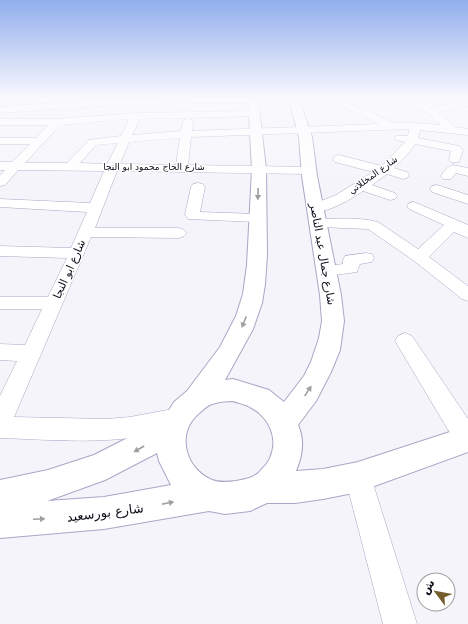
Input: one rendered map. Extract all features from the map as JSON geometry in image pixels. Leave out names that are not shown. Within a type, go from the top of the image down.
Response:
[{"type":"street","points":[[0,182],[52,128]]},
{"type":"street","name":"شارع ابو النجا","points":[[0,421],[77,253],[112,167],[126,138],[128,128]]},
{"type":"street","points":[[182,167],[187,128]]},
{"type":"street","points":[[70,167],[91,143],[96,141],[186,134],[203,128]]},
{"type":"street","points":[[0,496],[48,486],[94,470],[136,451],[182,416],[207,394],[233,390],[257,396],[268,402],[277,411],[284,422],[288,435],[288,449],[285,463],[277,476],[266,487],[241,497],[224,498],[208,495],[195,488],[184,479],[176,467],[170,441],[182,416],[216,373],[232,348],[251,304],[257,266],[259,168],[256,128]]},
{"type":"street","points":[[297,128],[304,131],[370,128]]},
{"type":"street","name":"شارع المخللاتي","points":[[317,215],[379,173],[405,150],[412,140],[412,128]]},
{"type":"street","points":[[433,128],[468,132]]},
{"type":"street","points":[[352,129],[456,148],[455,158]]},
{"type":"street","name":"شارع جمال عبد الناصر","points":[[284,422],[302,400],[316,378],[326,357],[331,337],[333,317],[327,271],[308,170],[304,131]]},
{"type":"street","points":[[0,141],[39,141]]},
{"type":"street","points":[[340,159],[379,173],[397,186],[360,186]]},
{"type":"street","name":"شارع الحاج محمود ابو النجا","points":[[0,166],[259,168],[308,170]]},
{"type":"street","points":[[447,176],[453,169],[468,172]]},
{"type":"street","points":[[198,187],[192,214],[193,216],[258,218]]},
{"type":"street","points":[[437,189],[468,200]]},
{"type":"street","points":[[0,203],[96,208]]},
{"type":"street","points":[[414,206],[439,216],[465,230]]},
{"type":"street","points":[[317,215],[370,224],[419,257],[468,295]]},
{"type":"street","points":[[419,257],[449,228],[465,230]]},
{"type":"street","points":[[86,232],[179,233]]},
{"type":"street","points":[[0,251],[77,253]]},
{"type":"street","points":[[327,271],[351,268],[351,260],[366,258]]},
{"type":"street","points":[[0,303],[54,303]]},
{"type":"street","points":[[266,487],[295,487],[358,478],[468,440],[405,341]]},
{"type":"street","points":[[0,352],[31,352]]},
{"type":"street","points":[[0,427],[112,429],[142,426],[182,416]]},
{"type":"street","points":[[358,478],[400,624]]},
{"type":"street","name":"شارع بورسعيد","points":[[0,521],[104,514],[208,495]]}]
